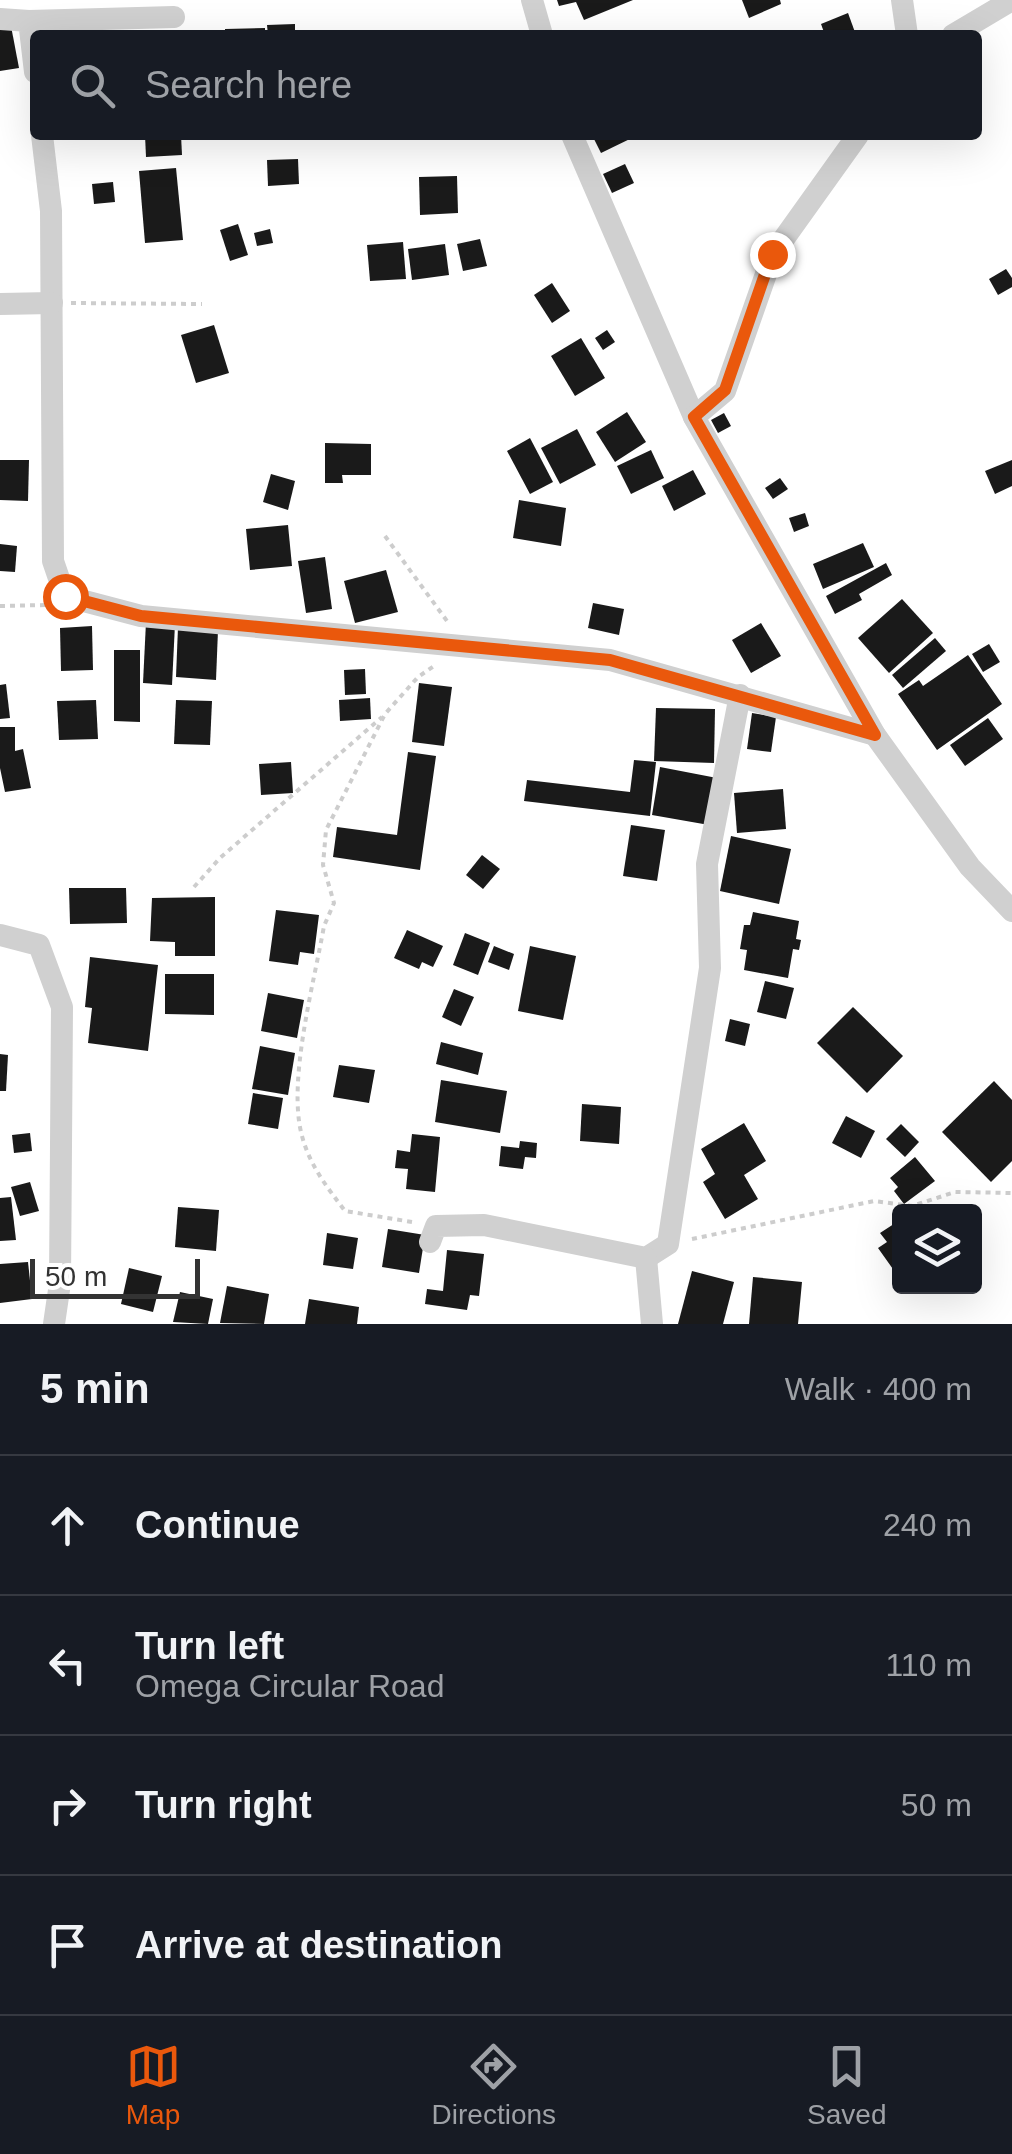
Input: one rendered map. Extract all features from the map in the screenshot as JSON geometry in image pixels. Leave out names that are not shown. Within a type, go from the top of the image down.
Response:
[{"type":"street","points":[[532,0],[541,30]]},
{"type":"street","points":[[902,0],[906,30]]},
{"type":"street","points":[[961,30],[1012,0]]},
{"type":"street","points":[[0,19],[174,17]]},
{"type":"street","points":[[29,21],[30,30]]},
{"type":"street","points":[[43,140],[51,211],[53,561],[65,596],[141,616],[610,660],[875,735]]},
{"type":"street","points":[[574,140],[694,417],[875,735],[970,868],[1012,911]]},
{"type":"street","points":[[694,417],[725,390],[772,254],[854,140]]},
{"type":"street","points":[[0,304],[52,303]]},
{"type":"street","points":[[433,1234],[484,1225],[646,1258],[668,1244],[710,968],[707,864],[740,695]]},
{"type":"street","points":[[0,935],[39,945],[62,1007],[60,1283],[54,1324]]},
{"type":"street","points":[[646,1258],[652,1324]]},
{"type":"path","points":[[52,303],[202,304]]},
{"type":"path","points":[[384,536],[466,646]]},
{"type":"path","points":[[0,606],[46,606],[65,596]]},
{"type":"path","points":[[194,887],[220,858],[385,714],[418,677],[434,667]]},
{"type":"path","points":[[385,714],[326,830],[323,865],[334,903],[324,926],[298,1083],[301,1134],[317,1174],[345,1210],[433,1234]]},
{"type":"path","points":[[668,1244],[874,1201],[912,1206],[956,1192],[1012,1193]]},
{"type":"building","points":[[557,0],[633,0],[584,20],[576,2],[559,6]]},
{"type":"building","points":[[742,0],[780,0],[781,4],[749,18]]},
{"type":"building","points":[[848,13],[854,30],[823,30],[821,24]]},
{"type":"building","points":[[295,24],[295,30],[268,30],[267,25]]},
{"type":"building","points":[[11,26],[19,68],[0,71],[0,28]]},
{"type":"building","points":[[145,140],[181,140],[182,155],[146,157]]},
{"type":"building","points":[[594,140],[628,140],[601,153]]},
{"type":"building","points":[[298,159],[299,184],[268,186],[267,160]]},
{"type":"building","points":[[625,164],[634,183],[612,193],[603,174]]},
{"type":"building","points":[[176,168],[183,240],[145,243],[139,171]]},
{"type":"building","points":[[457,176],[458,213],[420,215],[419,177]]},
{"type":"building","points":[[113,182],[115,202],[94,204],[92,184]]},
{"type":"building","points":[[238,224],[248,255],[230,261],[220,230]]},
{"type":"building","points":[[270,229],[273,243],[257,246],[254,233]]},
{"type":"building","points":[[480,239],[487,266],[463,271],[457,244]]},
{"type":"building","points":[[403,242],[406,279],[370,281],[367,245]]},
{"type":"building","points":[[445,244],[449,275],[412,280],[408,249]]},
{"type":"building","points":[[1006,269],[1012,287],[998,295],[989,279]]},
{"type":"building","points":[[552,283],[570,311],[552,323],[534,295]]},
{"type":"building","points":[[214,325],[229,373],[196,383],[181,335]]},
{"type":"building","points":[[607,330],[615,342],[603,350],[595,338]]},
{"type":"building","points":[[581,338],[605,378],[575,396],[551,356]]},
{"type":"building","points":[[627,412],[646,442],[615,462],[596,432]]},
{"type":"building","points":[[724,413],[731,426],[718,433],[711,420]]},
{"type":"building","points":[[577,429],[596,465],[560,484],[541,448]]},
{"type":"building","points":[[530,438],[553,482],[530,494],[507,451]]},
{"type":"building","points":[[325,443],[371,444],[371,475],[342,475],[343,483],[325,483]]},
{"type":"building","points":[[651,450],[664,478],[631,494],[617,466]]},
{"type":"building","points":[[0,460],[29,460],[28,501],[0,500]]},
{"type":"building","points":[[1012,460],[1012,486],[995,494],[985,471]]},
{"type":"building","points":[[693,470],[706,494],[674,511],[662,486]]},
{"type":"building","points":[[271,474],[295,481],[288,510],[263,502]]},
{"type":"building","points":[[780,478],[788,489],[773,499],[765,488]]},
{"type":"building","points":[[519,500],[566,508],[561,546],[513,538]]},
{"type":"building","points":[[805,513],[809,526],[794,532],[789,518]]},
{"type":"building","points":[[288,525],[292,566],[250,570],[246,529]]},
{"type":"building","points":[[863,543],[874,567],[823,589],[813,564]]},
{"type":"building","points":[[0,544],[17,546],[15,572],[0,571]]},
{"type":"building","points":[[325,557],[332,609],[306,613],[298,561]]},
{"type":"building","points":[[886,563],[892,575],[859,594],[862,600],[835,614],[826,596]]},
{"type":"building","points":[[386,570],[398,612],[355,623],[344,581]]},
{"type":"building","points":[[902,599],[933,633],[889,673],[858,638]]},
{"type":"building","points":[[593,603],[624,609],[619,635],[588,628]]},
{"type":"building","points":[[146,622],[175,624],[172,685],[143,683]]},
{"type":"building","points":[[761,623],[781,656],[751,673],[732,640]]},
{"type":"building","points":[[92,626],[93,670],[61,671],[60,628]]},
{"type":"building","points":[[178,627],[218,630],[216,680],[176,677]]},
{"type":"building","points":[[935,638],[946,651],[903,688],[892,675]]},
{"type":"building","points":[[989,644],[1000,662],[983,672],[972,654]]},
{"type":"building","points":[[114,650],[140,650],[140,722],[114,721]]},
{"type":"building","points":[[968,655],[1002,704],[937,750],[898,694],[919,680],[923,686]]},
{"type":"building","points":[[365,669],[366,694],[345,695],[344,670]]},
{"type":"building","points":[[419,683],[452,687],[444,746],[412,742]]},
{"type":"building","points":[[6,684],[10,718],[0,719],[0,685]]},
{"type":"building","points":[[370,698],[371,719],[340,721],[339,700]]},
{"type":"building","points":[[96,700],[98,739],[59,740],[57,701]]},
{"type":"building","points":[[176,700],[212,701],[210,745],[174,744]]},
{"type":"building","points":[[656,708],[715,709],[714,763],[654,761]]},
{"type":"building","points":[[752,713],[776,717],[771,752],[747,749]]},
{"type":"building","points":[[988,718],[1003,739],[965,766],[950,745]]},
{"type":"building","points":[[0,727],[15,727],[15,751],[23,749],[31,788],[5,792],[0,768]]},
{"type":"building","points":[[408,752],[436,756],[420,870],[333,857],[337,827],[397,835]]},
{"type":"building","points":[[634,760],[656,762],[650,816],[524,801],[527,780],[630,792]]},
{"type":"building","points":[[291,762],[293,793],[261,795],[259,764]]},
{"type":"building","points":[[660,767],[717,778],[709,825],[652,815]]},
{"type":"building","points":[[783,789],[786,829],[737,833],[734,793]]},
{"type":"building","points":[[631,825],[665,830],[657,881],[623,876]]},
{"type":"building","points":[[731,836],[791,849],[779,904],[720,891]]},
{"type":"building","points":[[482,855],[500,869],[483,889],[466,875]]},
{"type":"building","points":[[69,888],[126,888],[127,923],[70,924]]},
{"type":"building","points":[[215,897],[215,956],[175,956],[175,942],[150,941],[152,898]]},
{"type":"building","points":[[276,910],[319,915],[314,954],[300,952],[298,965],[269,961]]},
{"type":"building","points":[[753,912],[799,921],[796,939],[801,940],[799,950],[793,949],[788,978],[744,970],[747,950],[740,949],[744,925],[750,925]]},
{"type":"building","points":[[407,930],[443,946],[433,967],[422,962],[419,969],[394,958]]},
{"type":"building","points":[[465,933],[490,943],[478,975],[453,965]]},
{"type":"building","points":[[494,946],[514,954],[509,970],[488,962]]},
{"type":"building","points":[[530,946],[576,956],[563,1020],[518,1011]]},
{"type":"building","points":[[90,957],[158,965],[148,1051],[88,1043],[92,1008],[85,1007]]},
{"type":"building","points":[[165,974],[214,974],[214,1015],[165,1014]]},
{"type":"building","points":[[765,981],[794,988],[786,1019],[757,1012]]},
{"type":"building","points":[[454,989],[474,997],[461,1026],[442,1017]]},
{"type":"building","points":[[268,993],[304,1000],[297,1038],[261,1031]]},
{"type":"building","points":[[853,1007],[903,1056],[867,1093],[817,1043]]},
{"type":"building","points":[[730,1019],[750,1024],[745,1046],[725,1041]]},
{"type":"building","points":[[441,1042],[483,1053],[478,1075],[436,1064]]},
{"type":"building","points":[[260,1046],[295,1053],[288,1095],[252,1089]]},
{"type":"building","points":[[0,1054],[8,1055],[6,1091],[0,1091]]},
{"type":"building","points":[[339,1065],[375,1070],[369,1103],[333,1097]]},
{"type":"building","points":[[441,1080],[507,1091],[500,1133],[435,1122]]},
{"type":"building","points":[[994,1081],[1012,1100],[1012,1161],[991,1182],[942,1132]]},
{"type":"building","points":[[253,1093],[283,1098],[278,1129],[248,1124]]},
{"type":"building","points":[[582,1104],[621,1107],[619,1144],[580,1141]]},
{"type":"building","points":[[846,1116],[875,1131],[861,1158],[832,1143]]},
{"type":"building","points":[[744,1123],[766,1161],[744,1175],[758,1199],[725,1219],[703,1182],[715,1174],[701,1149]]},
{"type":"building","points":[[901,1124],[919,1142],[905,1157],[886,1139]]},
{"type":"building","points":[[30,1133],[32,1151],[14,1153],[12,1135]]},
{"type":"building","points":[[412,1134],[440,1137],[435,1192],[406,1189],[408,1169],[395,1168],[397,1150],[410,1152]]},
{"type":"building","points":[[520,1141],[537,1143],[536,1158],[525,1157],[523,1169],[499,1166],[501,1146],[519,1148]]},
{"type":"building","points":[[915,1157],[935,1181],[904,1204],[890,1178]]},
{"type":"building","points":[[30,1182],[39,1211],[20,1216],[11,1187]]},
{"type":"building","points":[[11,1197],[16,1240],[0,1241],[0,1198]]},
{"type":"building","points":[[178,1207],[219,1210],[216,1251],[175,1247]]},
{"type":"building","points":[[892,1225],[892,1268],[878,1248],[887,1242],[880,1233]]},
{"type":"building","points":[[388,1229],[425,1235],[419,1273],[382,1267]]},
{"type":"building","points":[[327,1233],[358,1238],[353,1269],[323,1265]]},
{"type":"building","points":[[447,1250],[484,1254],[479,1296],[470,1295],[467,1310],[425,1304],[427,1289],[443,1291]]},
{"type":"building","points":[[28,1262],[32,1299],[0,1303],[0,1264]]},
{"type":"building","points":[[129,1268],[162,1276],[153,1312],[121,1304]]},
{"type":"building","points":[[692,1271],[734,1282],[723,1324],[678,1324]]},
{"type":"building","points":[[753,1277],[802,1282],[798,1324],[749,1324]]},
{"type":"building","points":[[227,1286],[269,1294],[264,1324],[220,1323]]},
{"type":"building","points":[[180,1292],[213,1299],[208,1324],[173,1322]]},
{"type":"building","points":[[309,1299],[359,1307],[357,1324],[305,1324]]},
{"type":"route","points":[[65,596],[141,616],[610,660],[875,735],[694,417],[725,390],[772,254]]}]
